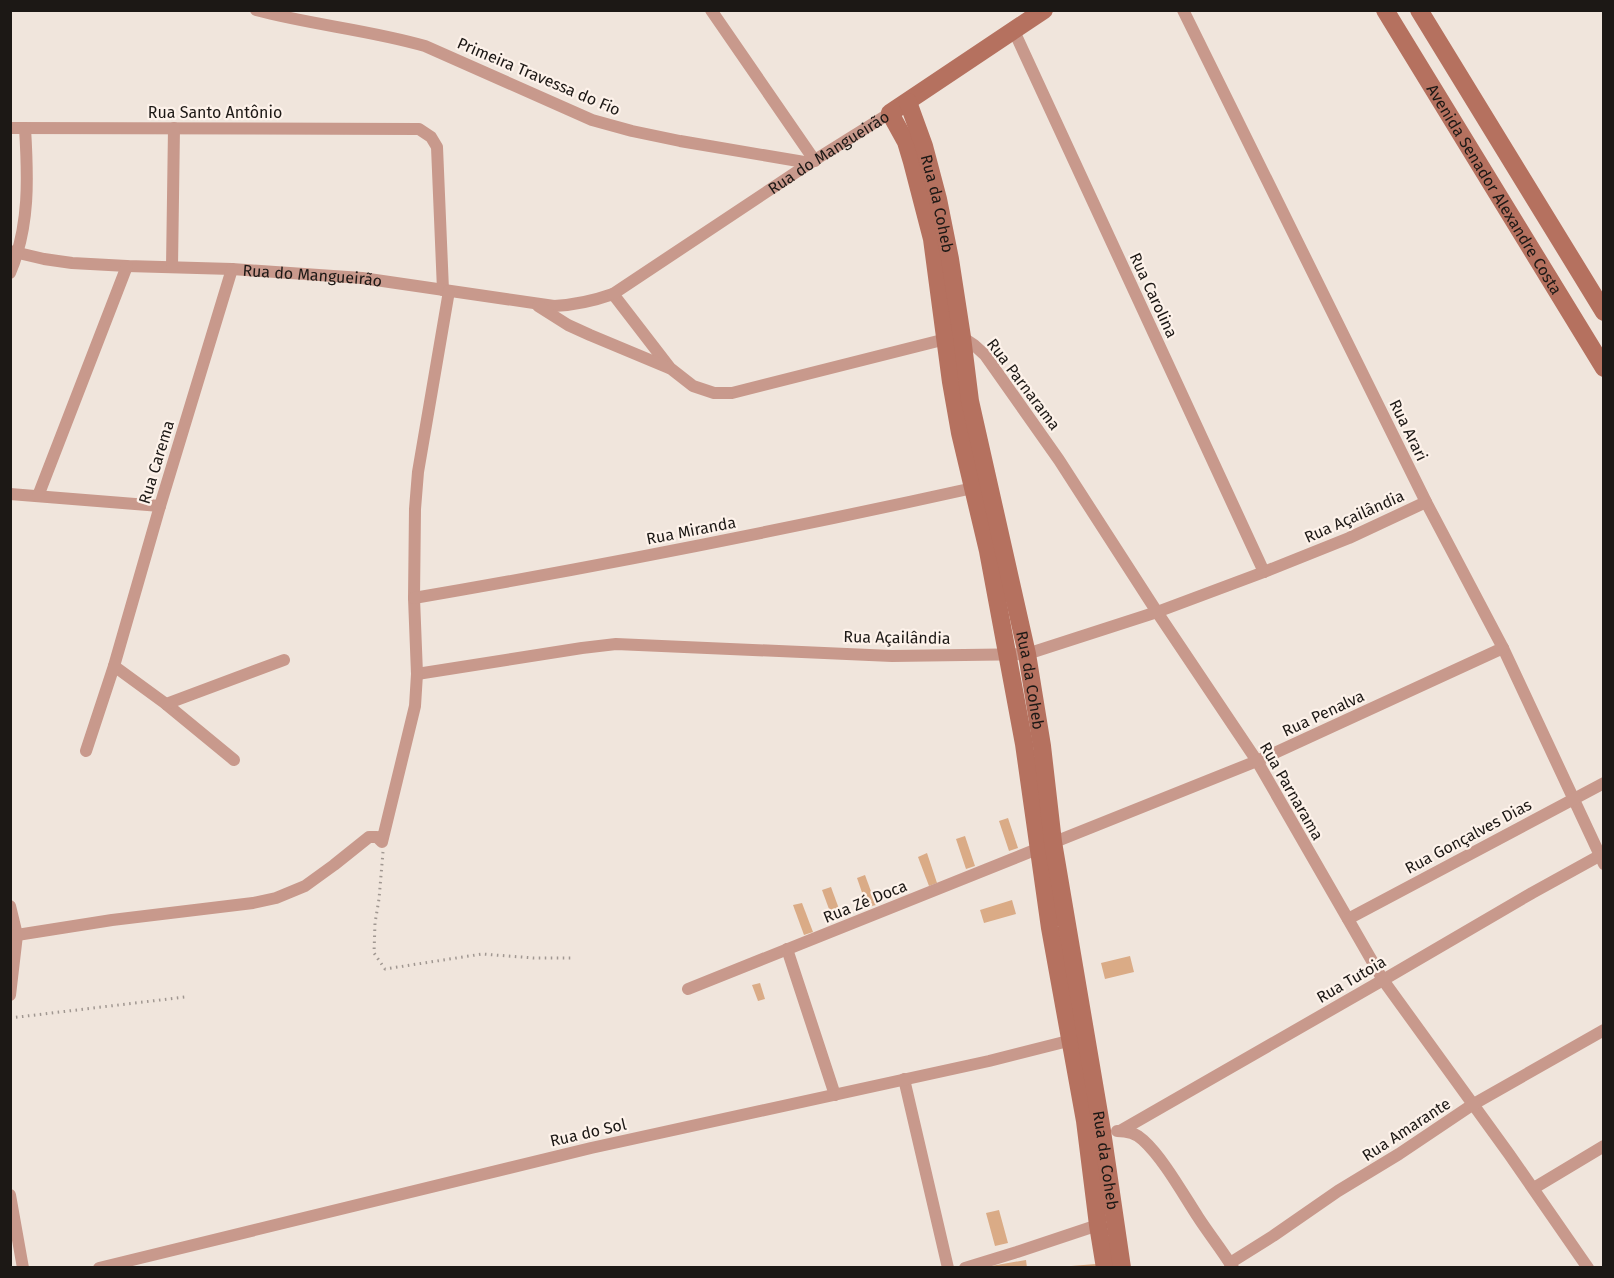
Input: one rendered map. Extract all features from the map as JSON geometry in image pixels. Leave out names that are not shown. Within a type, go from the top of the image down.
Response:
[{"type":"street","name":"Primeira Travessa do Fio","points":[[256,10],[425,46],[592,120],[632,131],[813,162]]},
{"type":"street","points":[[711,10],[813,162]]},
{"type":"street","name":"Rua do Mangueirão","points":[[15,252],[72,263],[232,269],[362,278],[554,306],[594,301],[613,294],[908,102],[1044,10]]},
{"type":"street","name":"Rua Arari","points":[[1183,10],[1426,502],[1503,648],[1601,860]]},
{"type":"street","name":"Avenida Senador Alexandre Costa","points":[[1385,10],[1604,368]]},
{"type":"street","name":"Avenida Senador Alexandre Costa","points":[[1419,10],[1604,312]]},
{"type":"street","name":"Rua Carolina","points":[[1014,31],[1264,572]]},
{"type":"street","name":"Rua da Coheb","points":[[908,102],[931,171],[950,259],[954,338],[951,382],[960,433],[988,551],[1024,744],[1046,846],[1078,1039],[1103,1130],[1122,1268]]},
{"type":"street","name":"Rua da Coheb","points":[[890,113],[906,142],[927,218],[1027,654],[1042,747],[1046,846]]},
{"type":"street","name":"Rua Santo Antônio","points":[[10,128],[420,129],[431,137],[437,147],[446,291]]},
{"type":"street","points":[[10,273],[26,209],[28,172],[25,128]]},
{"type":"street","points":[[172,267],[174,128]]},
{"type":"street","points":[[38,496],[126,266]]},
{"type":"street","name":"Rua Carema","points":[[86,751],[114,666],[232,269]]},
{"type":"street","points":[[382,842],[415,706],[417,674],[414,598],[415,509],[418,472],[446,291]]},
{"type":"street","points":[[613,294],[670,368],[693,386],[714,393],[732,393],[954,338]]},
{"type":"street","points":[[532,303],[590,336],[670,368]]},
{"type":"street","name":"Rua Parnarama","points":[[954,338],[974,345],[985,355],[1059,460],[1257,761],[1383,980],[1588,1268]]},
{"type":"street","name":"Rua Miranda","points":[[414,598],[799,526],[973,488]]},
{"type":"street","points":[[10,494],[160,507]]},
{"type":"street","name":"Rua Açailândia","points":[[417,674],[616,644],[892,656],[1027,654],[1157,612],[1264,572],[1349,538],[1426,502]]},
{"type":"street","name":"Rua Penalva","points":[[1046,846],[1257,761],[1503,648]]},
{"type":"street","points":[[166,704],[284,660]]},
{"type":"street","points":[[114,666],[166,704],[234,760]]},
{"type":"street","name":"Rua Gonçalves Dias","points":[[1347,919],[1604,783]]},
{"type":"street","points":[[17,935],[276,898],[305,886],[369,837],[377,837],[382,842]]},
{"type":"street","name":"Rua Zé Doca","points":[[688,989],[1046,846]]},
{"type":"street","name":"Rua Tutoia","points":[[1103,1130],[1383,980],[1532,892],[1601,860]]},
{"type":"street","points":[[10,906],[17,935],[10,995]]},
{"type":"street","points":[[787,949],[835,1095]]},
{"type":"street","name":"Rua Amarante","points":[[1231,1265],[1472,1105],[1604,1030]]},
{"type":"street","name":"Rua do Sol","points":[[99,1268],[591,1148],[1078,1039]]},
{"type":"street","points":[[904,1079],[948,1268]]},
{"type":"street","points":[[1103,1130],[1130,1132],[1143,1139],[1231,1265]]},
{"type":"street","name":"Rua da Coheb","points":[[1103,1130],[1098,1225],[1105,1268]]},
{"type":"street","points":[[1533,1188],[1604,1146]]},
{"type":"street","points":[[10,1195],[23,1268]]},
{"type":"street","points":[[965,1268],[1098,1225]]},
{"type":"path","points":[[382,842],[382,868],[375,923],[374,953],[385,969],[482,954],[574,958]]},
{"type":"path","points":[[10,1018],[185,997]]},
{"type":"building","points":[[1008,818],[1018,848],[1009,851],[999,821]]},
{"type":"building","points":[[965,836],[975,866],[966,869],[956,839]]},
{"type":"building","points":[[927,853],[937,883],[929,886],[918,857]]},
{"type":"building","points":[[865,875],[876,905],[867,907],[857,878]]},
{"type":"building","points":[[831,887],[842,917],[833,920],[822,890]]},
{"type":"building","points":[[1012,900],[1016,914],[984,923],[980,910]]},
{"type":"building","points":[[802,903],[813,932],[804,935],[793,905]]},
{"type":"building","points":[[1130,956],[1134,972],[1105,979],[1101,963]]},
{"type":"building","points":[[760,983],[765,999],[758,1001],[752,985]]},
{"type":"building","points":[[999,1210],[1008,1243],[995,1246],[986,1213]]},
{"type":"building","points":[[1026,1260],[1027,1268],[991,1268],[991,1266]]},
{"type":"building","points":[[1096,1264],[1096,1268],[1071,1268],[1071,1266]]}]
